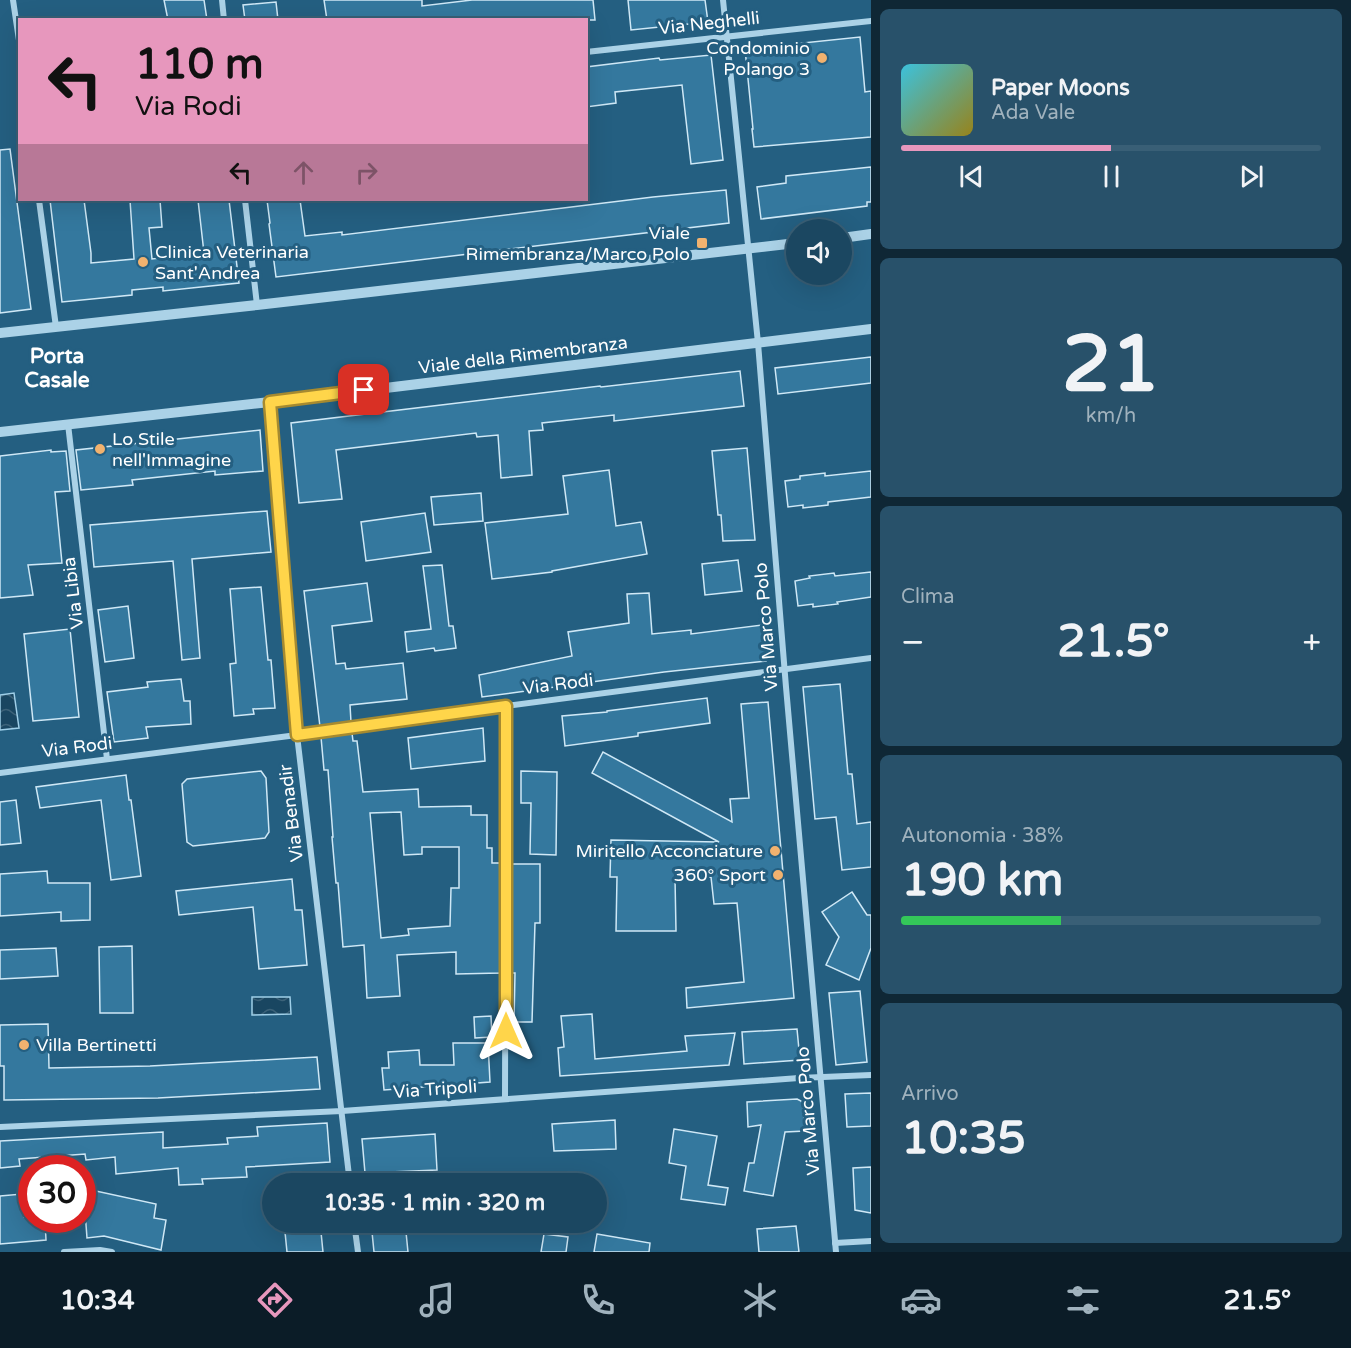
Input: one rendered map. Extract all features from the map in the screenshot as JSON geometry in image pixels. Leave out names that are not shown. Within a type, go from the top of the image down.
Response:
[{"type":"street","points":[[14,0],[18,31]]},
{"type":"street","points":[[222,0],[224,18]]},
{"type":"street","name":"Via Marco Polo","points":[[723,0],[758,343],[784,669],[836,1252]]},
{"type":"street","name":"Via Neghelli","points":[[588,52],[871,21]]},
{"type":"street","points":[[39,201],[56,327]]},
{"type":"street","points":[[245,201],[257,305]]},
{"type":"street","points":[[852,237],[871,234]]},
{"type":"street","points":[[0,333],[786,244]]},
{"type":"street","name":"Viale della Rimembranza","points":[[0,432],[270,402],[871,329]]},
{"type":"street","name":"Via Benadir","points":[[270,402],[297,735],[349,1173]]},
{"type":"street","name":"Via Libia","points":[[68,424],[107,759]]},
{"type":"street","name":"Via Rodi","points":[[0,773],[871,658]]},
{"type":"street","points":[[505,1099],[506,706]]},
{"type":"street","name":"Via Tripoli","points":[[0,1126],[342,1111],[871,1075]]},
{"type":"street","points":[[355,1233],[358,1252]]},
{"type":"street","points":[[835,1243],[871,1241]]},
{"type":"street","points":[[64,1252],[100,1250],[112,1252]]},
{"type":"water","points":[[14,693],[19,728],[0,730],[0,695]]},
{"type":"water","points":[[252,997],[290,997],[291,1014],[252,1015]]},
{"type":"building","points":[[164,0],[204,0],[207,18],[168,18]]},
{"type":"building","points":[[324,0],[422,0],[422,6],[472,0],[593,0],[595,20],[588,20],[588,18],[327,18]]},
{"type":"building","points":[[628,0],[705,0],[708,22],[631,30]]},
{"type":"building","points":[[276,2],[278,18],[245,18],[243,5]]},
{"type":"building","points":[[860,37],[865,92],[871,91],[871,137],[754,147],[745,49]]},
{"type":"building","points":[[711,55],[723,160],[691,164],[682,85],[615,92],[616,103],[588,107],[588,67],[659,58],[660,60]]},
{"type":"building","points":[[10,149],[31,309],[0,313],[0,150]]},
{"type":"building","points":[[871,167],[871,202],[867,202],[867,206],[761,219],[757,187],[786,183],[786,176]]},
{"type":"building","points":[[726,190],[729,223],[276,277],[267,201],[300,201],[305,236],[342,232],[342,235]]},
{"type":"building","points":[[50,201],[84,201],[91,263],[134,259],[130,201],[160,201],[162,227],[149,228],[152,259],[204,253],[198,201],[229,201],[239,283],[163,291],[163,287],[132,290],[132,295],[62,302]]},
{"type":"building","points":[[871,357],[871,383],[778,394],[775,368]]},
{"type":"building","points":[[740,371],[744,406],[614,421],[614,415],[542,423],[543,430],[529,431],[532,475],[501,478],[498,435],[477,437],[476,433],[336,450],[342,499],[299,503],[291,423]]},
{"type":"building","points":[[260,430],[263,471],[215,475],[215,471],[132,480],[133,485],[81,490],[76,450]]},
{"type":"building","points":[[747,448],[755,540],[723,541],[721,515],[718,515],[712,451]]},
{"type":"building","points":[[51,450],[51,452],[66,451],[70,491],[55,492],[62,563],[28,565],[33,595],[0,598],[0,456]]},
{"type":"building","points":[[609,470],[616,526],[641,522],[647,554],[552,572],[492,579],[485,523],[568,514],[563,476]]},
{"type":"building","points":[[871,471],[871,497],[828,502],[828,505],[788,507],[785,481],[800,479],[800,476],[825,473],[825,476]]},
{"type":"building","points":[[481,493],[483,521],[434,525],[431,497]]},
{"type":"building","points":[[267,511],[271,552],[192,559],[200,658],[182,660],[173,561],[94,567],[90,525]]},
{"type":"building","points":[[425,513],[431,552],[366,561],[361,522]]},
{"type":"building","points":[[738,560],[742,591],[705,595],[702,564]]},
{"type":"building","points":[[442,565],[449,626],[453,626],[456,648],[407,652],[405,632],[431,629],[423,566]]},
{"type":"building","points":[[871,572],[871,597],[837,602],[838,604],[798,606],[795,581],[810,578],[809,576],[834,573],[835,576]]},
{"type":"building","points":[[367,583],[372,621],[332,626],[336,664],[345,663],[346,669],[403,663],[407,699],[350,705],[351,722],[320,727],[304,591]]},
{"type":"building","points":[[261,587],[275,708],[253,709],[254,714],[234,716],[230,664],[236,663],[230,589]]},
{"type":"building","points":[[649,593],[652,634],[691,630],[691,634],[762,625],[766,661],[664,672],[482,697],[479,675],[572,656],[568,632],[629,623],[627,594]]},
{"type":"building","points":[[128,606],[134,658],[105,662],[98,610]]},
{"type":"building","points":[[70,629],[79,717],[33,721],[24,634]]},
{"type":"building","points":[[181,679],[184,701],[190,701],[191,724],[146,727],[148,738],[114,742],[107,692],[148,687],[147,682]]},
{"type":"building","points":[[840,684],[848,774],[852,774],[857,824],[871,822],[871,867],[842,870],[836,817],[815,819],[803,687]]},
{"type":"building","points":[[707,698],[710,723],[565,746],[562,716]]},
{"type":"building","points":[[768,702],[794,998],[687,1008],[686,988],[744,982],[737,903],[714,904],[711,877],[675,878],[676,931],[616,931],[617,877],[610,877],[611,840],[719,842],[592,773],[603,752],[732,822],[730,799],[749,798],[741,704]]},
{"type":"building","points":[[483,728],[485,761],[411,769],[408,738]]},
{"type":"building","points":[[352,733],[353,741],[357,741],[363,792],[418,789],[419,807],[471,806],[471,815],[487,815],[487,848],[492,848],[492,863],[500,863],[500,973],[456,974],[456,952],[397,955],[400,996],[367,998],[364,945],[343,947],[328,770],[324,770],[321,737]],"holes":[[[401,812],[404,855],[422,854],[422,847],[459,847],[459,888],[451,888],[450,926],[408,929],[409,935],[381,938],[370,813]]]},
{"type":"building","points":[[261,771],[266,778],[269,832],[265,838],[193,846],[187,842],[182,784],[187,779]]},
{"type":"building","points":[[521,771],[557,772],[556,855],[530,854],[531,803],[521,803]]},
{"type":"building","points":[[126,775],[141,876],[111,880],[101,800],[40,808],[36,787]]},
{"type":"building","points":[[16,800],[21,843],[0,845],[0,802]]},
{"type":"building","points":[[511,864],[540,864],[540,923],[535,923],[532,1022],[514,1022],[515,973],[511,973]]},
{"type":"building","points":[[47,871],[48,883],[90,883],[90,920],[61,921],[61,912],[0,916],[0,874]]},
{"type":"building","points":[[292,879],[295,910],[302,910],[307,965],[259,969],[253,907],[179,915],[176,891]]},
{"type":"building","points":[[852,892],[867,915],[871,915],[871,948],[859,980],[826,965],[839,937],[822,912]]},
{"type":"building","points":[[132,946],[133,1013],[100,1013],[99,947]]},
{"type":"building","points":[[56,948],[58,976],[0,979],[0,950]]},
{"type":"building","points":[[860,991],[867,1062],[836,1065],[829,993]]},
{"type":"building","points":[[592,1014],[595,1059],[687,1051],[685,1036],[735,1033],[729,1065],[560,1076],[558,1048],[564,1047],[561,1016]]},
{"type":"building","points":[[491,1016],[492,1037],[475,1038],[474,1017]]},
{"type":"building","points":[[48,1024],[49,1068],[150,1066],[317,1057],[320,1089],[158,1098],[4,1100],[4,1066],[0,1066],[0,1025]]},
{"type":"building","points":[[797,1029],[800,1060],[744,1064],[742,1032]]},
{"type":"building","points":[[453,1043],[488,1043],[490,1082],[384,1090],[382,1068],[389,1068],[388,1052],[419,1050],[420,1065],[454,1065]]},
{"type":"building","points":[[871,1093],[871,1126],[847,1127],[845,1094]]},
{"type":"building","points":[[797,1099],[803,1105],[805,1131],[785,1132],[773,1196],[744,1191],[749,1163],[754,1163],[761,1125],[748,1127],[747,1102]]},
{"type":"building","points":[[615,1120],[616,1149],[554,1151],[552,1124]]},
{"type":"building","points":[[327,1123],[330,1162],[246,1167],[247,1177],[202,1179],[203,1184],[179,1185],[178,1168],[116,1174],[115,1157],[96,1159],[96,1155],[18,1155],[18,1166],[0,1168],[0,1141],[163,1132],[163,1148],[228,1144],[227,1138],[258,1136],[257,1127]]},
{"type":"building","points":[[674,1129],[717,1136],[708,1185],[728,1188],[725,1205],[681,1199],[686,1166],[669,1163]]},
{"type":"building","points":[[435,1134],[437,1170],[365,1173],[362,1139]]},
{"type":"building","points":[[871,1167],[871,1213],[855,1210],[853,1168]]},
{"type":"building","points":[[96,1191],[156,1204],[154,1218],[166,1220],[161,1250],[104,1236],[87,1238],[87,1233],[96,1233]]},
{"type":"building","points":[[18,1194],[18,1233],[46,1233],[46,1240],[0,1244],[0,1196]]},
{"type":"building","points":[[796,1226],[799,1252],[759,1252],[757,1229]]},
{"type":"building","points":[[285,1233],[321,1233],[323,1252],[287,1252]]},
{"type":"building","points":[[372,1233],[406,1233],[408,1252],[374,1252]]},
{"type":"building","points":[[544,1234],[568,1237],[566,1252],[541,1252]]},
{"type":"building","points":[[597,1234],[650,1243],[649,1252],[594,1252]]},
{"type":"place","name":"Condominio Polango 3","points":[[822,58]]},
{"type":"place","name":"Viale Rimembranza/Marco Polo","points":[[702,243]]},
{"type":"place","name":"Clinica Veterinaria Sant'Andrea","points":[[143,262]]},
{"type":"place","name":"Lo Stile nell'Immagine","points":[[100,449]]},
{"type":"place","name":"Miritello Acconciature","points":[[775,851]]},
{"type":"place","name":"360° Sport","points":[[778,875]]},
{"type":"place","name":"Villa Bertinetti","points":[[24,1045]]},
{"type":"district","name":"Porta Casale","points":[[57,368]]},
{"type":"route","points":[[364,390],[270,402],[297,735],[506,706],[506,1031]]}]
